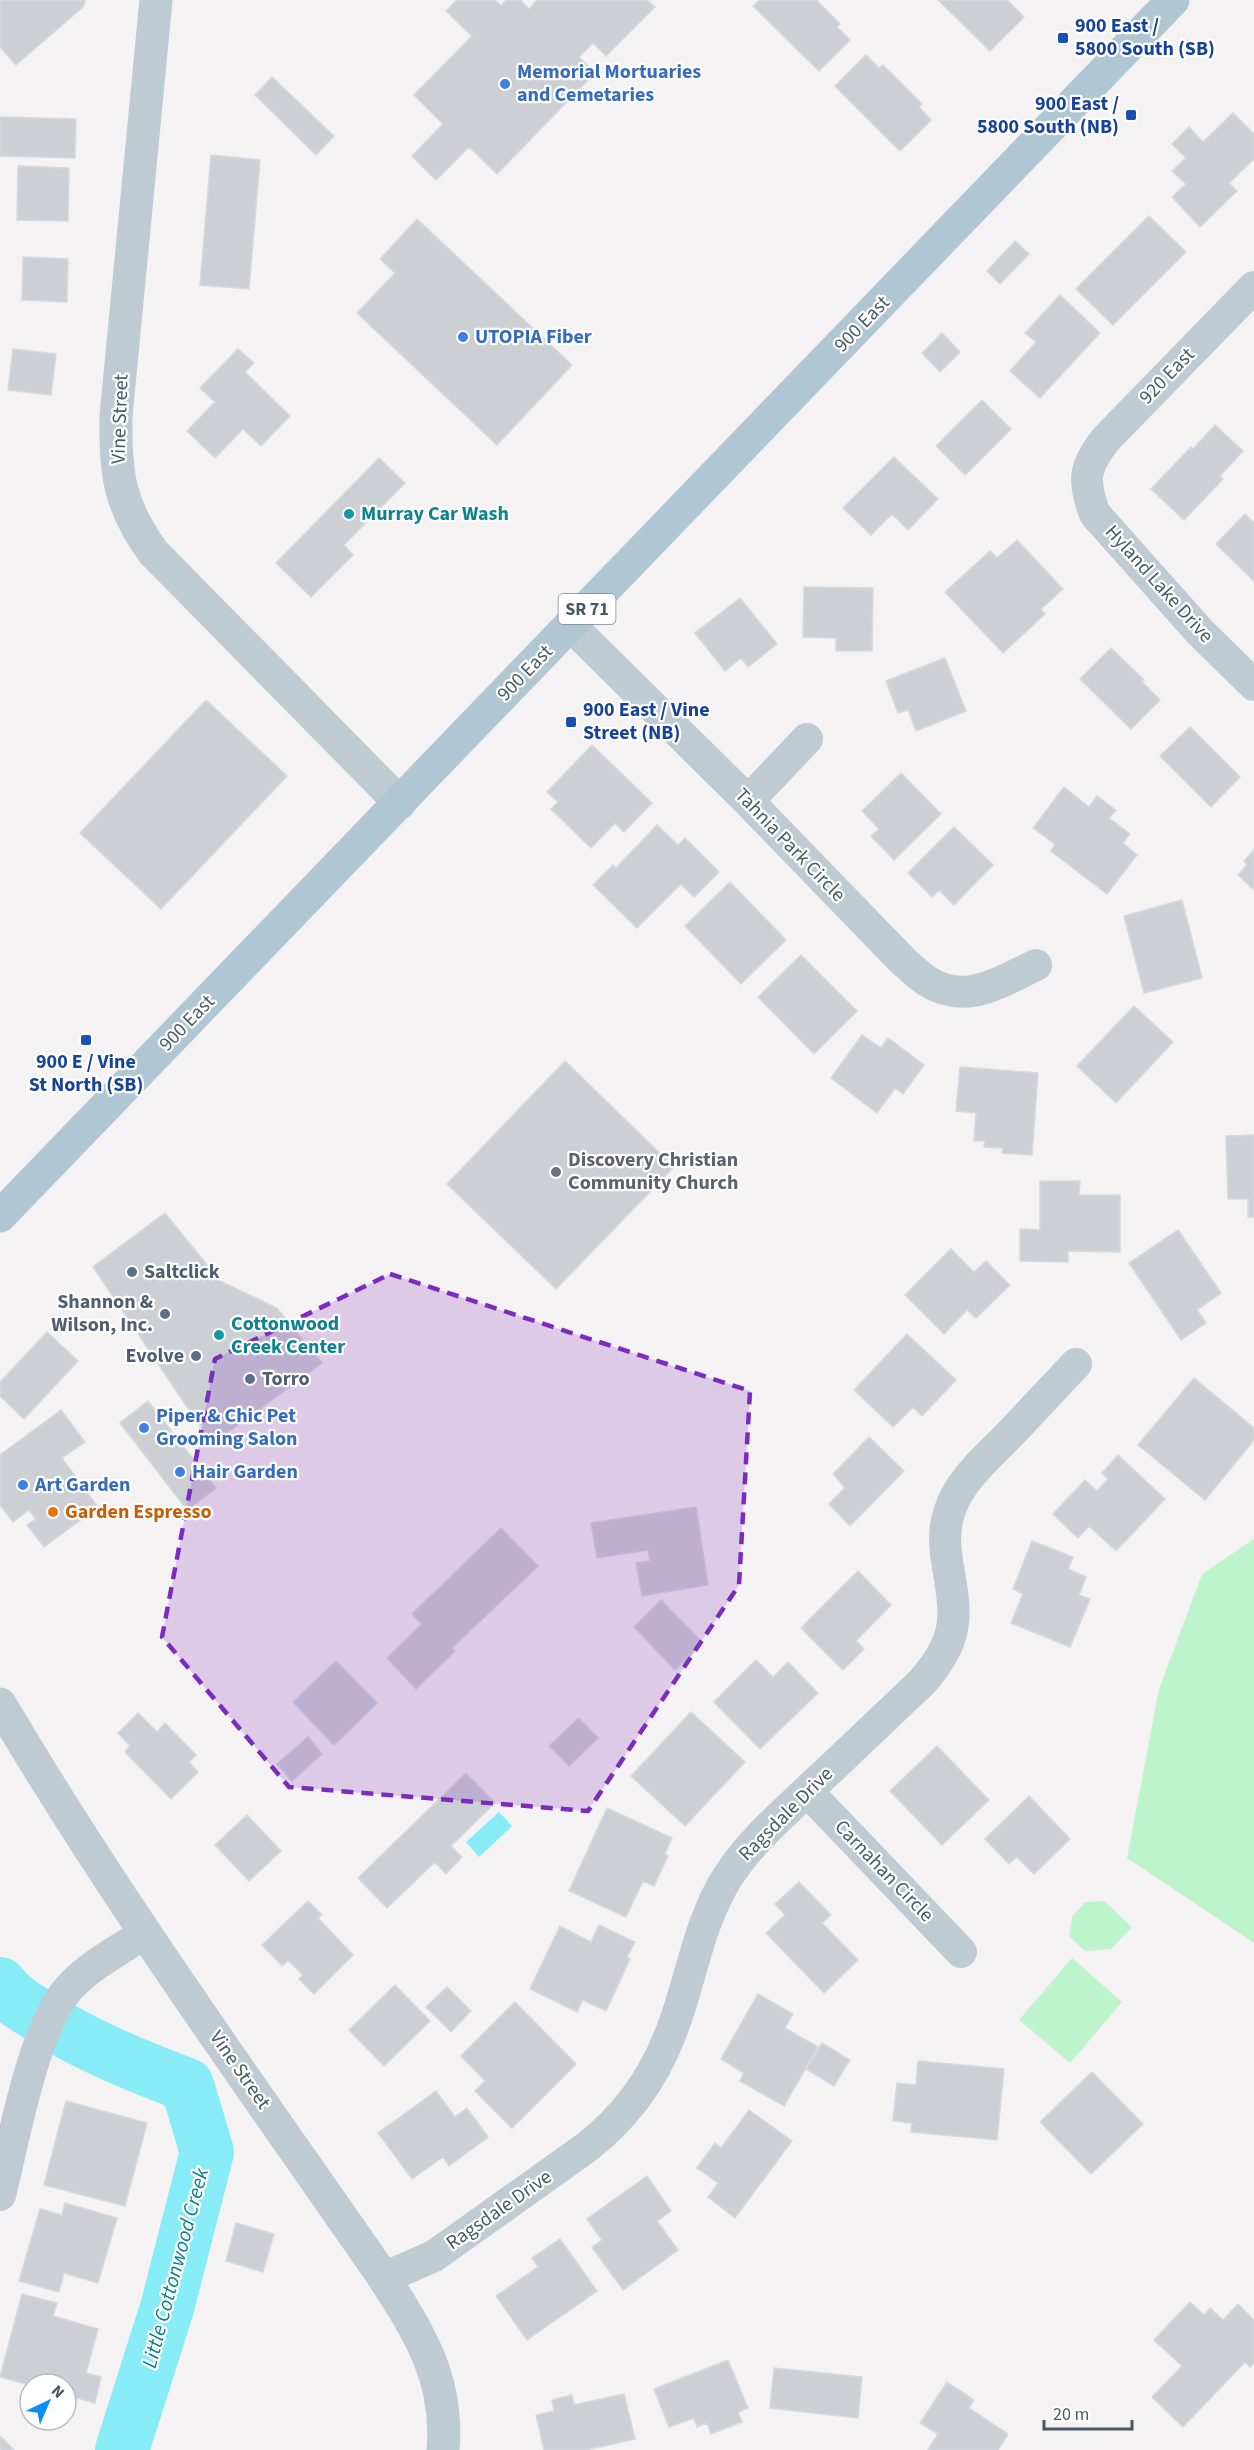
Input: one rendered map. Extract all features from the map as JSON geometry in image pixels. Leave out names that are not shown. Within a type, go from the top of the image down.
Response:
[{"type":"main road","name":"900 East","points":[[0,1216],[1173,0]]},
{"type":"street","name":"Vine Street","points":[[156,0],[116,416],[119,483],[124,500],[138,531],[153,552],[400,803]]},
{"type":"street","name":"920 East","points":[[1086,471],[1094,454],[1107,438],[1254,287]]},
{"type":"street","name":"Hyland Lake Drive","points":[[1086,471],[1087,492],[1095,513],[1200,632],[1254,685]]},
{"type":"street","name":"Tahnia Park Circle","points":[[571,626],[748,801],[902,960],[928,982],[954,992],[978,992],[1036,965]]},
{"type":"street","points":[[748,801],[807,738]]},
{"type":"street","name":"Ragsdale Drive","points":[[384,2278],[434,2256],[587,2146],[619,2117],[640,2091],[662,2055],[671,2034],[705,1924],[727,1879],[755,1843],[922,1682],[939,1661],[950,1637],[953,1623],[945,1543],[948,1514],[953,1500],[970,1476],[1076,1364]]},
{"type":"street","name":"Vine Street","points":[[0,1704],[82,1837],[145,1933],[413,2323],[429,2355],[441,2408],[443,2450]]},
{"type":"street","name":"Carnahan Circle","points":[[807,1791],[961,1952]]},
{"type":"street","points":[[0,2195],[39,2044],[62,1998],[80,1978],[145,1933]]},
{"type":"highlighted area","points":[[390,1274],[750,1391],[739,1585],[588,1811],[289,1787],[162,1637],[215,1359]]},
{"type":"green space","points":[[1254,1539],[1254,1943],[1127,1858],[1159,1689],[1202,1574]]},
{"type":"green space","points":[[1104,1901],[1132,1927],[1111,1949],[1085,1951],[1069,1936],[1072,1917],[1085,1902]]},
{"type":"green space","points":[[1072,1958],[1122,2002],[1070,2063],[1019,2020]]},
{"type":"water","points":[[499,1812],[512,1826],[479,1857],[466,1842]]},
{"type":"building","points":[[0,0],[85,0],[84,6],[16,65],[0,47]]},
{"type":"building","name":"Memorial Mortuaries and Cemetaries","points":[[457,0],[495,0],[501,6],[506,0],[520,0],[529,9],[537,0],[647,0],[655,7],[606,56],[593,43],[579,57],[595,73],[497,174],[469,147],[436,180],[412,156],[443,124],[414,95],[472,36],[446,11]]},
{"type":"building","points":[[760,0],[816,0],[840,24],[837,27],[850,40],[819,71],[753,6]]},
{"type":"building","points":[[938,0],[1007,0],[1024,17],[990,51]]},
{"type":"building","points":[[866,55],[879,68],[883,65],[922,104],[919,107],[931,120],[900,151],[835,86]]},
{"type":"building","points":[[272,77],[334,136],[316,155],[255,95]]},
{"type":"building","points":[[1233,113],[1254,134],[1254,159],[1229,183],[1237,191],[1200,227],[1172,197],[1186,184],[1172,171],[1186,158],[1172,144],[1189,127],[1203,142]]},
{"type":"building","points":[[0,117],[76,119],[75,158],[0,156]]},
{"type":"building","points":[[211,155],[260,160],[249,289],[200,285]]},
{"type":"building","points":[[18,166],[69,168],[68,221],[17,220]]},
{"type":"building","points":[[1149,216],[1186,252],[1113,325],[1076,289]]},
{"type":"building","points":[[417,219],[572,365],[497,445],[357,313],[395,273],[380,259]]},
{"type":"building","points":[[1015,241],[1029,254],[1000,284],[987,271]]},
{"type":"building","points":[[23,257],[68,259],[67,302],[22,300]]},
{"type":"building","points":[[1060,295],[1100,333],[1040,398],[1010,371],[1036,342],[1025,333]]},
{"type":"building","points":[[942,333],[960,352],[940,372],[922,353]]},
{"type":"building","points":[[13,349],[56,354],[51,395],[8,390]]},
{"type":"building","points":[[238,349],[254,363],[245,372],[290,416],[261,446],[243,429],[215,458],[187,431],[215,402],[200,388]]},
{"type":"building","points":[[982,400],[1011,429],[965,475],[936,446]]},
{"type":"building","points":[[1215,425],[1243,451],[1220,476],[1223,479],[1184,520],[1151,489]]},
{"type":"building","points":[[894,457],[938,499],[908,530],[892,514],[871,535],[843,508]]},
{"type":"building","name":"Murray Car Wash","points":[[379,458],[405,483],[344,545],[353,555],[311,597],[276,563]]},
{"type":"building","points":[[1245,514],[1254,523],[1254,581],[1216,544]]},
{"type":"building","points":[[1017,540],[1063,589],[1041,609],[1045,614],[1003,653],[945,592],[990,551],[997,558]]},
{"type":"building","points":[[804,587],[873,588],[872,651],[836,651],[836,638],[803,637]]},
{"type":"building","points":[[740,598],[777,644],[748,667],[741,658],[725,671],[695,633]]},
{"type":"building","points":[[1111,648],[1144,680],[1142,682],[1160,700],[1131,729],[1080,679]]},
{"type":"building","points":[[945,658],[966,711],[916,731],[908,710],[898,713],[886,681]]},
{"type":"building","points":[[206,700],[287,776],[161,909],[80,833]]},
{"type":"building","points":[[1190,727],[1240,777],[1211,807],[1160,756]]},
{"type":"building","points":[[592,745],[652,803],[624,832],[615,823],[591,848],[551,809],[558,802],[547,792]]},
{"type":"building","points":[[901,773],[941,814],[894,860],[871,836],[879,829],[862,811]]},
{"type":"building","points":[[1064,787],[1089,807],[1097,796],[1116,810],[1109,818],[1130,834],[1123,843],[1137,855],[1107,894],[1051,851],[1055,844],[1033,828]]},
{"type":"building","points":[[657,825],[678,845],[685,838],[719,872],[694,897],[681,884],[637,928],[593,885],[613,865],[616,868]]},
{"type":"building","points":[[954,827],[993,865],[954,905],[939,890],[932,897],[908,873]]},
{"type":"building","points":[[1254,850],[1254,890],[1238,875],[1247,865],[1244,861]]},
{"type":"building","points":[[730,882],[786,940],[741,984],[685,926]]},
{"type":"building","points":[[1182,900],[1202,978],[1144,993],[1124,916]]},
{"type":"building","points":[[801,955],[857,1011],[814,1054],[758,997]]},
{"type":"building","points":[[1134,1006],[1173,1042],[1116,1103],[1077,1066]]},
{"type":"building","points":[[862,1035],[881,1048],[888,1038],[924,1065],[903,1094],[895,1088],[877,1113],[831,1078]]},
{"type":"building","points":[[565,1061],[674,1167],[556,1289],[447,1184]]},
{"type":"building","points":[[960,1067],[1038,1073],[1032,1155],[1002,1153],[1003,1148],[984,1147],[985,1141],[974,1141],[976,1113],[956,1111]]},
{"type":"building","points":[[1254,1135],[1254,1217],[1248,1217],[1248,1199],[1228,1199],[1226,1136]]},
{"type":"building","points":[[1040,1181],[1080,1181],[1079,1195],[1120,1195],[1120,1252],[1068,1251],[1068,1262],[1020,1261],[1020,1229],[1040,1230]]},
{"type":"building","name":"Cottonwood Creek Center","points":[[165,1213],[220,1281],[277,1308],[322,1363],[212,1444],[93,1267]]},
{"type":"building","points":[[1178,1230],[1221,1293],[1197,1310],[1206,1323],[1181,1340],[1129,1263]]},
{"type":"building","points":[[951,1249],[974,1272],[986,1261],[1010,1285],[976,1318],[967,1310],[944,1334],[905,1295]]},
{"type":"building","points":[[47,1332],[78,1361],[24,1419],[0,1396],[0,1382]]},
{"type":"building","points":[[907,1334],[956,1380],[922,1416],[913,1407],[893,1427],[854,1390]]},
{"type":"building","points":[[1194,1378],[1254,1428],[1254,1440],[1205,1500],[1138,1445]]},
{"type":"building","points":[[148,1401],[216,1488],[187,1510],[120,1423]]},
{"type":"building","points":[[61,1410],[85,1442],[62,1458],[98,1507],[44,1547],[27,1525],[36,1519],[29,1510],[13,1522],[0,1505],[0,1455]]},
{"type":"building","points":[[869,1437],[904,1471],[850,1526],[829,1504],[845,1488],[833,1474]]},
{"type":"building","points":[[1118,1455],[1165,1499],[1116,1551],[1089,1526],[1078,1538],[1053,1514],[1085,1480],[1097,1491],[1108,1479],[1102,1473]]},
{"type":"building","points":[[696,1507],[708,1585],[642,1596],[636,1563],[650,1561],[648,1550],[597,1558],[591,1523]]},
{"type":"building","points":[[501,1528],[538,1566],[452,1648],[455,1651],[416,1689],[387,1658],[422,1624],[412,1614]]},
{"type":"building","points":[[1032,1541],[1073,1557],[1068,1569],[1086,1577],[1079,1595],[1090,1599],[1070,1647],[1011,1623],[1023,1594],[1013,1589]]},
{"type":"building","points":[[858,1571],[891,1605],[856,1641],[864,1649],[843,1670],[801,1628]]},
{"type":"building","points":[[661,1600],[703,1643],[675,1670],[634,1627]]},
{"type":"building","points":[[756,1660],[773,1677],[788,1662],[818,1693],[760,1749],[714,1702]]},
{"type":"building","points":[[336,1661],[377,1703],[334,1745],[293,1702]]},
{"type":"building","points":[[691,1712],[745,1762],[685,1826],[631,1776]]},
{"type":"building","points":[[138,1713],[157,1732],[165,1723],[196,1755],[189,1762],[198,1772],[171,1799],[125,1752],[130,1746],[118,1733]]},
{"type":"building","points":[[579,1718],[598,1738],[569,1766],[549,1746]]},
{"type":"building","points":[[308,1737],[322,1754],[292,1781],[277,1764]]},
{"type":"building","points":[[937,1746],[989,1800],[942,1845],[890,1791]]},
{"type":"building","points":[[466,1773],[495,1803],[451,1846],[462,1857],[446,1874],[435,1862],[387,1908],[358,1878]]},
{"type":"building","points":[[1029,1796],[1070,1839],[1034,1874],[1017,1857],[1009,1864],[985,1839]]},
{"type":"building","points":[[607,1808],[672,1838],[665,1854],[668,1856],[654,1886],[643,1881],[626,1917],[569,1891]]},
{"type":"building","points":[[247,1815],[281,1851],[249,1881],[215,1845]]},
{"type":"building","points":[[799,1882],[831,1915],[822,1923],[858,1960],[824,1993],[766,1933],[785,1915],[775,1904]]},
{"type":"building","points":[[308,1901],[322,1915],[318,1918],[353,1955],[314,1994],[299,1979],[303,1975],[288,1960],[282,1966],[262,1945]]},
{"type":"building","points":[[599,1925],[635,1942],[627,1957],[630,1959],[606,2011],[583,2000],[577,2012],[530,1989],[560,1926],[591,1942]]},
{"type":"building","points":[[395,1985],[430,2021],[384,2066],[349,2030]]},
{"type":"building","points":[[447,1987],[471,2011],[451,2032],[426,2007]]},
{"type":"building","points":[[758,1994],[793,2014],[785,2028],[818,2047],[784,2106],[740,2081],[744,2073],[721,2059]]},
{"type":"building","points":[[515,2002],[576,2064],[512,2128],[475,2091],[485,2081],[461,2056]]},
{"type":"building","points":[[822,2043],[850,2060],[834,2086],[806,2069]]},
{"type":"building","points":[[918,2061],[1004,2069],[997,2140],[911,2132],[912,2123],[893,2121],[897,2083],[916,2085]]},
{"type":"building","points":[[1092,2072],[1143,2124],[1091,2174],[1040,2122]]},
{"type":"building","points":[[436,2091],[455,2117],[467,2108],[488,2137],[449,2166],[443,2157],[412,2179],[378,2133]]},
{"type":"building","points":[[66,2101],[147,2123],[125,2206],[44,2185]]},
{"type":"building","points":[[749,2110],[792,2141],[735,2218],[708,2197],[718,2183],[697,2168],[715,2143],[721,2148]]},
{"type":"building","points":[[647,2176],[671,2211],[657,2221],[678,2250],[623,2290],[592,2247],[602,2240],[587,2219]]},
{"type":"building","points":[[65,2203],[117,2218],[98,2283],[64,2273],[59,2292],[19,2281],[40,2209],[62,2215]]},
{"type":"building","points":[[236,2223],[274,2234],[263,2272],[226,2261]]},
{"type":"building","points":[[560,2239],[597,2291],[527,2340],[496,2296],[538,2267],[532,2258]]},
{"type":"building","points":[[22,2294],[57,2303],[53,2316],[98,2329],[86,2373],[101,2377],[95,2403],[78,2398],[78,2372],[18,2372],[18,2382],[0,2377]]},
{"type":"building","points":[[1190,2302],[1204,2315],[1210,2308],[1223,2320],[1238,2304],[1254,2320],[1254,2363],[1250,2367],[1245,2362],[1183,2427],[1152,2397],[1182,2366],[1154,2340]]},
{"type":"building","points":[[728,2360],[748,2408],[738,2412],[742,2422],[711,2434],[707,2423],[697,2427],[694,2418],[669,2427],[654,2389]]},
{"type":"building","points":[[774,2368],[862,2377],[858,2418],[770,2408]]},
{"type":"building","points":[[947,2382],[974,2400],[969,2408],[1008,2434],[998,2450],[928,2450],[938,2434],[920,2423]]},
{"type":"building","points":[[624,2394],[635,2439],[586,2450],[544,2450],[536,2415],[554,2411],[552,2400],[572,2395],[574,2405]]},
{"type":"building","points":[[0,2436],[14,2450],[0,2450]]},
{"type":"waterway","name":"Little Cottonwood Creek","points":[[0,1984],[20,2003],[78,2038],[131,2063],[187,2085],[207,2152],[167,2308],[122,2450]]},
{"type":"place","name":"900 East / 5800 South (SB)","points":[[1063,38]]},
{"type":"place","name":"Memorial Mortuaries and Cemetaries","points":[[505,84]]},
{"type":"place","name":"900 East / 5800 South (NB)","points":[[1131,115]]},
{"type":"place","name":"UTOPIA Fiber","points":[[463,337]]},
{"type":"place","name":"Murray Car Wash","points":[[349,514]]},
{"type":"place","name":"900 East / Vine Street (NB)","points":[[571,722]]},
{"type":"place","name":"900 E / Vine St North (SB)","points":[[86,1040]]},
{"type":"place","name":"Discovery Christian Community Church","points":[[556,1172]]},
{"type":"place","name":"Saltclick","points":[[132,1272]]},
{"type":"place","name":"Shannon & Wilson, Inc.","points":[[165,1314]]},
{"type":"place","name":"Cottonwood Creek Center","points":[[219,1335]]},
{"type":"place","name":"Evolve","points":[[196,1356]]},
{"type":"place","name":"Torro","points":[[250,1379]]},
{"type":"place","name":"Piper & Chic Pet Grooming Salon","points":[[144,1428]]},
{"type":"place","name":"Hair Garden","points":[[180,1472]]},
{"type":"place","name":"Art Garden","points":[[23,1485]]},
{"type":"place","name":"Garden Espresso","points":[[53,1512]]}]
